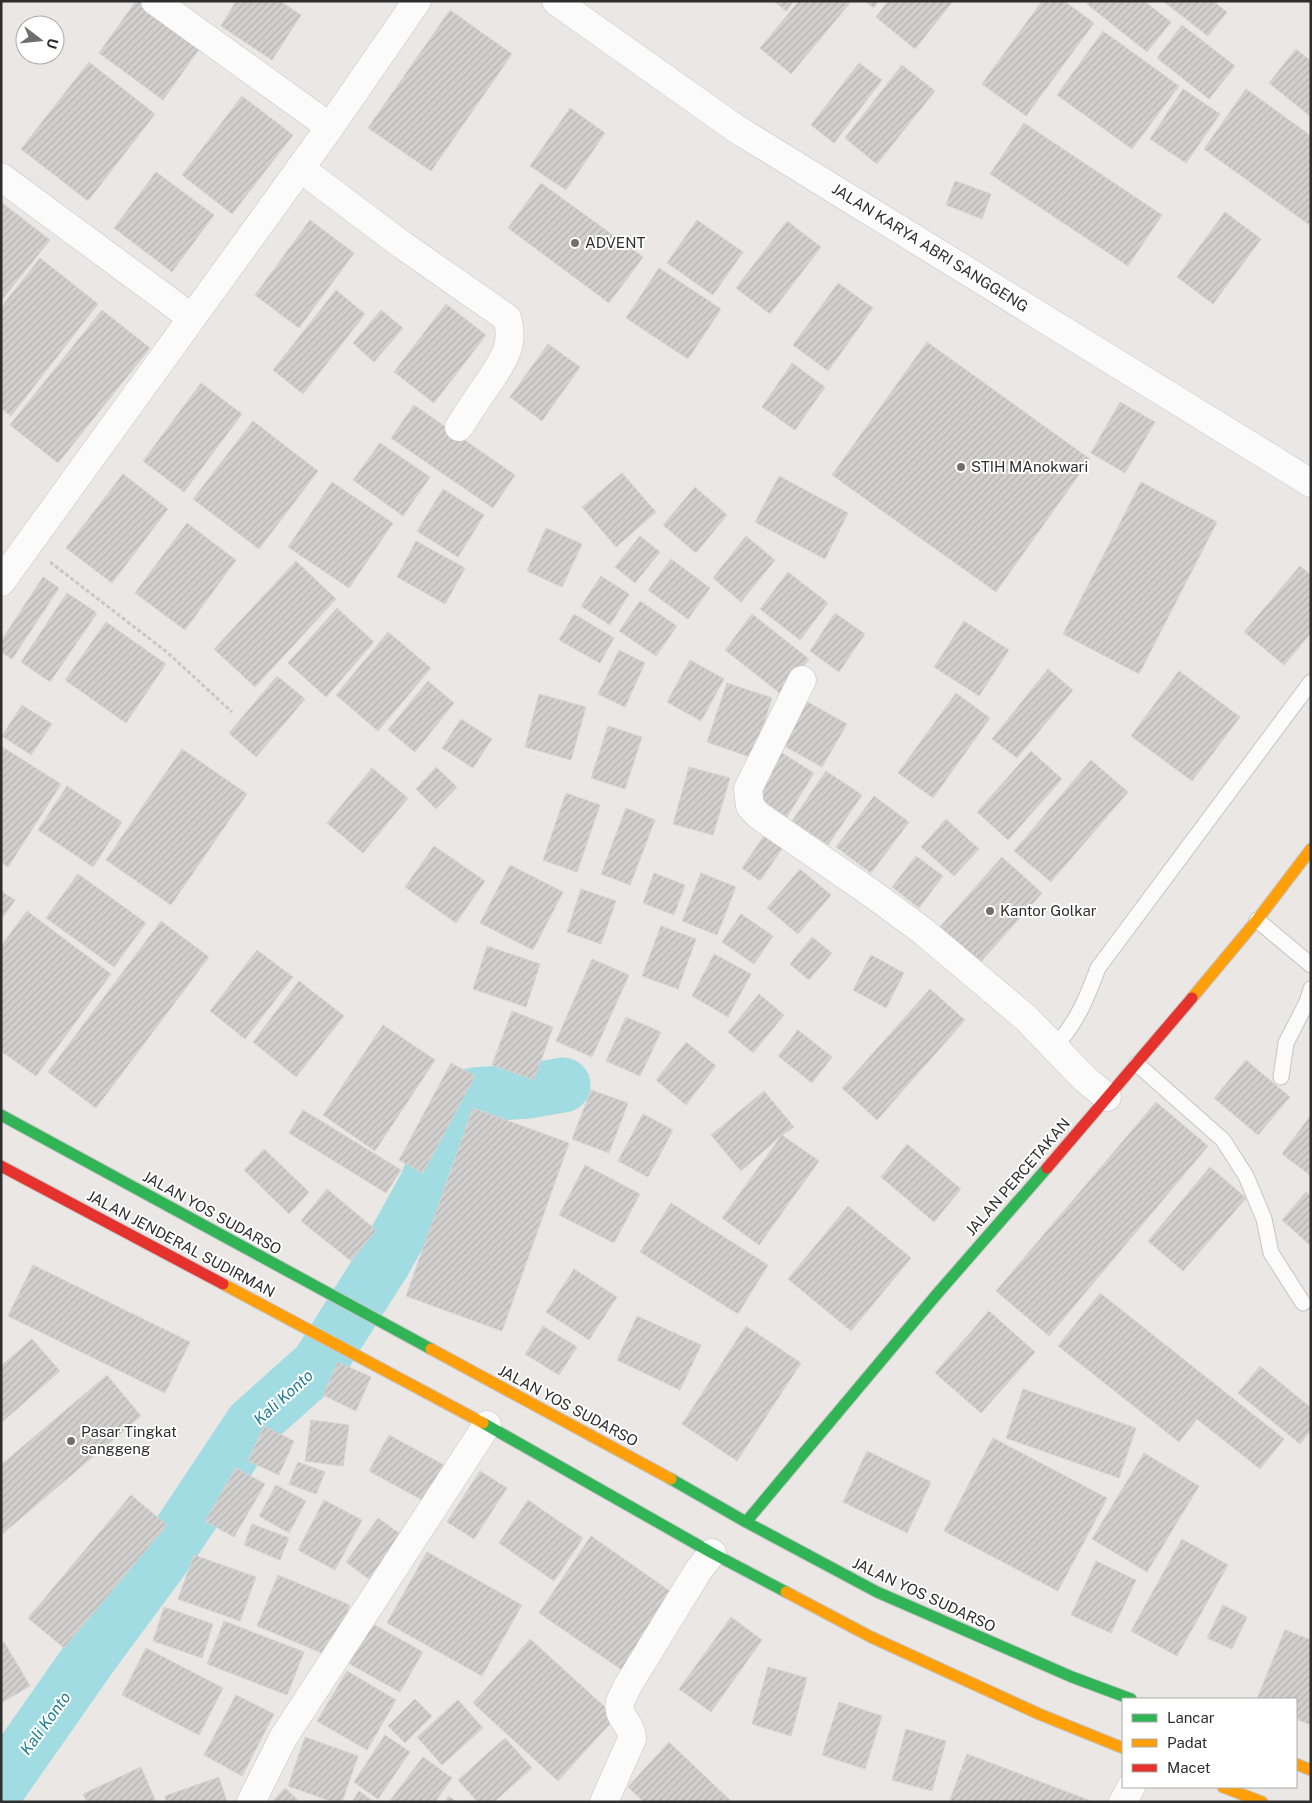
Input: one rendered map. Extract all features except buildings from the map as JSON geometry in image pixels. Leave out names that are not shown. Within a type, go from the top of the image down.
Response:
[{"type":"main road","name":"JALAN PERCETAKAN","points":[[746,1522],[937,1294],[1106,1097],[1137,1064],[1257,920],[1311,850]]},
{"type":"main road","name":"JALAN YOS SUDARSO","points":[[1,1115],[877,1592],[1072,1678],[1128,1698]]},
{"type":"main road","name":"JALAN JENDERAL SUDIRMAN","points":[[1,1166],[318,1333],[487,1425]]},
{"type":"main road","points":[[487,1425],[712,1553],[871,1637],[1039,1714],[1122,1748]]},
{"type":"main road","points":[[1297,1764],[1311,1770]]},
{"type":"main road","points":[[1226,1788],[1262,1802]]},
{"type":"street","points":[[155,1],[330,127]]},
{"type":"street","points":[[1,582],[330,127],[417,1]]},
{"type":"street","name":"JALAN KARYA ABRI SANGGENG","points":[[556,1],[735,128],[1311,483]]},
{"type":"street","points":[[300,168],[401,244],[507,318],[511,328],[504,362],[459,427]]},
{"type":"street","points":[[1,177],[192,318]]},
{"type":"street","points":[[802,680],[748,789],[750,806],[758,816],[874,895],[924,932],[1026,1018],[1085,1079],[1106,1097]]},
{"type":"street","points":[[251,1802],[283,1738],[487,1425]]},
{"type":"street","points":[[604,1802],[632,1739],[632,1733],[620,1712],[620,1704],[627,1687],[698,1571],[712,1553]]},
{"type":"street","points":[[1123,1802],[1130,1788]]},
{"type":"lane","points":[[1054,1048],[1070,1030],[1084,1003],[1098,968],[1311,682]]},
{"type":"lane","points":[[1257,920],[1311,965]]},
{"type":"lane","points":[[1281,1077],[1286,1043],[1307,1002],[1311,989]]},
{"type":"lane","points":[[1137,1064],[1223,1140],[1246,1176],[1264,1219],[1271,1253],[1303,1303]]},
{"type":"path","points":[[28,545],[168,653],[232,712]]},
{"type":"waterway","name":"Kali Konto","points":[[1,1784],[92,1654],[163,1558],[252,1424],[318,1365],[383,1263],[427,1184],[438,1155],[474,1095],[529,1091],[563,1085]]},
{"type":"traffic: fast","points":[[1,1115],[431,1349]]},
{"type":"traffic: fast","points":[[746,1522],[937,1294],[1047,1168]]},
{"type":"traffic: fast","points":[[483,1423],[712,1553],[786,1592]]},
{"type":"traffic: fast","points":[[671,1479],[746,1522],[877,1592],[1072,1677],[1128,1698]]},
{"type":"traffic: slow","points":[[1192,998],[1257,920],[1311,849]]},
{"type":"traffic: slow","points":[[223,1284],[483,1423]]},
{"type":"traffic: slow","points":[[431,1349],[671,1479]]},
{"type":"traffic: slow","points":[[786,1592],[871,1637],[1039,1714],[1122,1748]]},
{"type":"traffic: slow","points":[[1297,1764],[1311,1770]]},
{"type":"traffic: slow","points":[[1226,1788],[1262,1802]]},
{"type":"traffic: jam","points":[[1047,1168],[1192,998]]},
{"type":"traffic: jam","points":[[1,1166],[223,1284]]},
{"type":"place","name":"ADVENT","points":[[575,243]]},
{"type":"place","name":"STIH MAnokwari","points":[[961,467]]},
{"type":"place","name":"Kantor Golkar","points":[[990,911]]},
{"type":"place","name":"Pasar Tingkat sanggeng","points":[[71,1441]]}]
